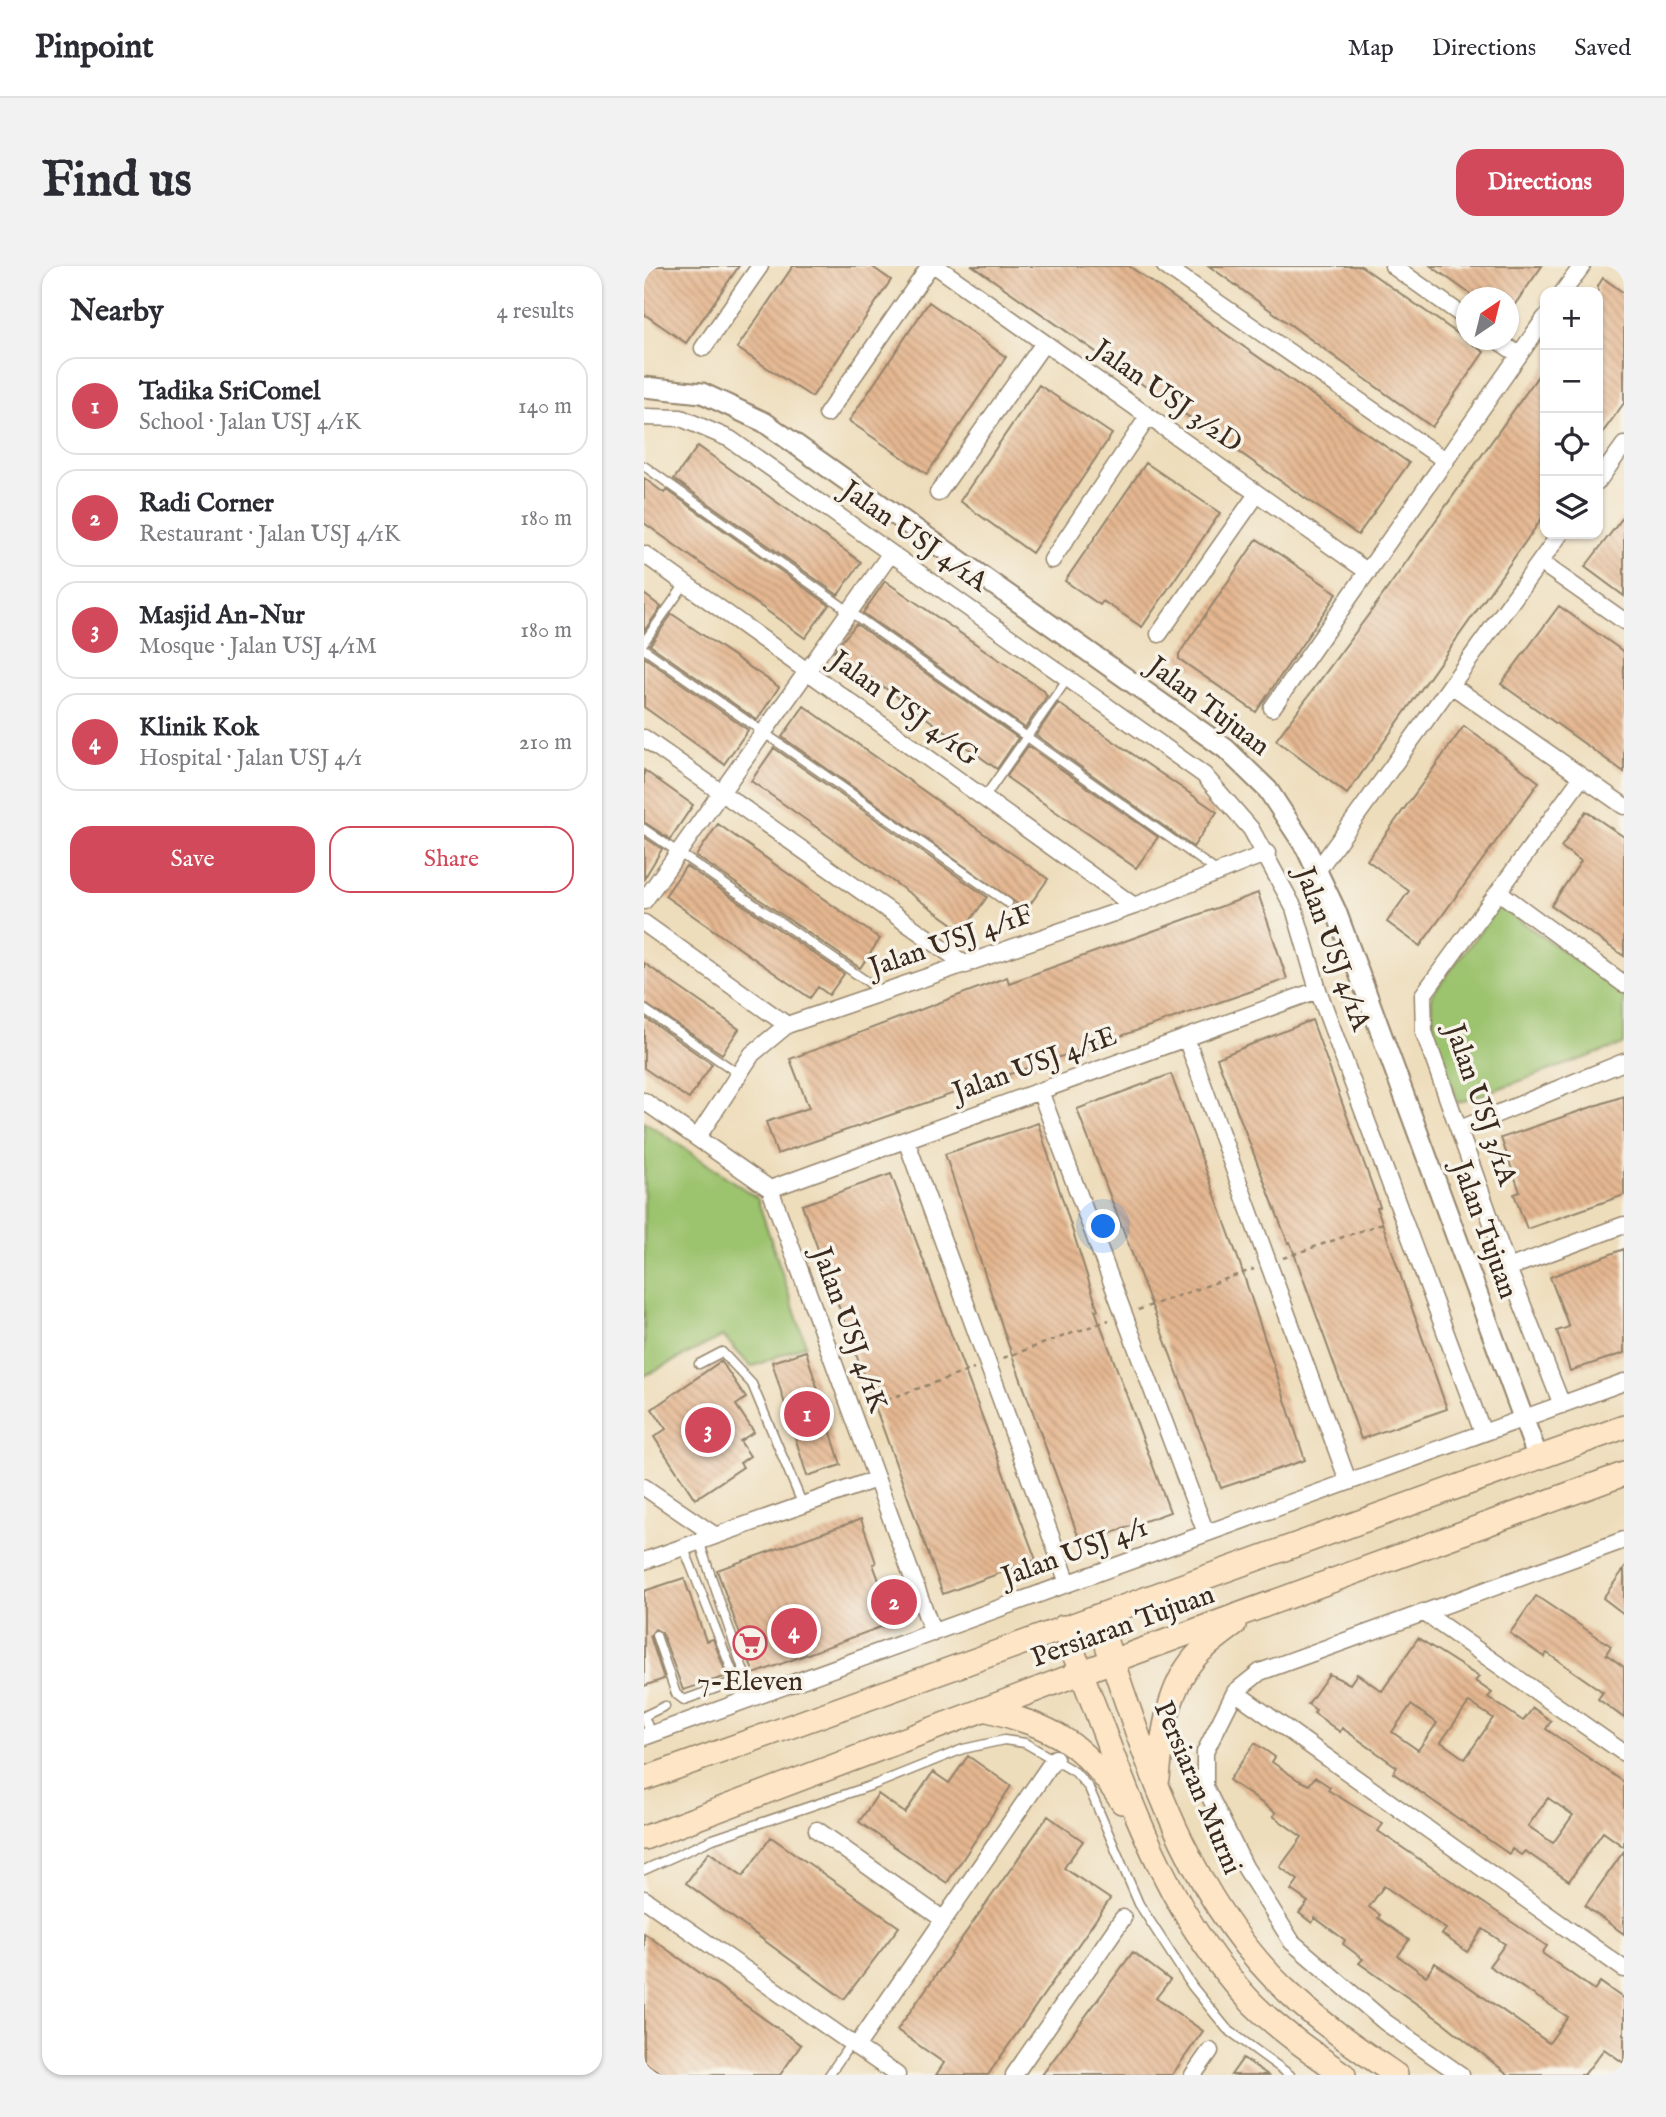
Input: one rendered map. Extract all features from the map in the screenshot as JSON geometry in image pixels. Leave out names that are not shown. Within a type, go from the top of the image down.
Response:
[{"type":"main road","name":"Persiaran Tujuan","points":[[644,1779],[1624,1427]]},
{"type":"main road","name":"Persiaran Tujuan","points":[[644,1838],[1112,1661],[1248,1614],[1624,1474]]},
{"type":"main road","points":[[1157,1782],[1163,1732],[1176,1688],[1198,1653],[1248,1614]]},
{"type":"main road","name":"Persiaran Murni","points":[[1097,1616],[1157,1782],[1179,1837],[1205,1886],[1248,1948],[1290,1994],[1396,2075]]},
{"type":"main road","points":[[1063,1627],[1149,1843],[1170,1889],[1200,1939],[1253,2004],[1344,2075]]},
{"type":"main road","points":[[984,1709],[1030,1721],[1069,1741],[1101,1769],[1149,1843]]},
{"type":"street","points":[[703,348],[760,266]]},
{"type":"street","points":[[827,414],[930,266]]},
{"type":"street","name":"Jalan USJ 3/2D","points":[[936,266],[1367,572]]},
{"type":"street","points":[[1165,266],[1446,461]]},
{"type":"street","points":[[1393,266],[1456,311]]},
{"type":"street","points":[[1567,287],[1582,266]]},
{"type":"street","points":[[1272,708],[1540,325]]},
{"type":"street","points":[[939,493],[1044,342]]},
{"type":"street","points":[[1512,350],[1519,355]]},
{"type":"street","name":"Jalan Tujuan","points":[[644,387],[702,393],[764,422],[1226,749],[1268,790],[1317,871],[1336,911],[1538,1458]]},
{"type":"street","name":"Jalan USJ 4/1A","points":[[644,417],[681,418],[730,439],[1204,775],[1251,829],[1267,853],[1294,908],[1318,990],[1483,1433]]},
{"type":"street","points":[[1052,560],[1149,417]]},
{"type":"street","points":[[1602,476],[1623,448]]},
{"type":"street","points":[[1159,634],[1257,494]]},
{"type":"street","points":[[1317,871],[1556,539]]},
{"type":"street","points":[[644,901],[891,553]]},
{"type":"street","name":"Jalan USJ 4/1G","points":[[644,554],[1134,906]]},
{"type":"street","points":[[1540,562],[1624,621]]},
{"type":"street","points":[[1451,685],[1624,806]]},
{"type":"street","points":[[644,738],[967,965]]},
{"type":"street","name":"Jalan USJ 3/1A","points":[[1562,1405],[1508,1268],[1461,1129],[1424,1032],[1423,995],[1582,777]]},
{"type":"street","name":"Jalan USJ 4/1F","points":[[696,1138],[752,1054],[787,1025],[1134,906],[1267,853]]},
{"type":"street","points":[[1499,892],[1624,984]]},
{"type":"street","points":[[644,923],[787,1025]]},
{"type":"street","name":"Jalan USJ 4/1E","points":[[770,1189],[1318,990]]},
{"type":"street","points":[[1186,1038],[1348,1481]]},
{"type":"street","points":[[1461,1129],[1624,1062]]},
{"type":"street","points":[[1040,1091],[1206,1533]]},
{"type":"street","points":[[644,1101],[770,1189]]},
{"type":"street","points":[[906,1140],[1068,1583]]},
{"type":"street","name":"Jalan USJ 4/1K","points":[[770,1189],[933,1633]]},
{"type":"street","points":[[1508,1268],[1624,1224]]},
{"type":"street","name":"Jalan USJ 4/1","points":[[648,1736],[1624,1382]]},
{"type":"street","points":[[644,1561],[876,1479]]},
{"type":"street","points":[[644,1487],[698,1540]]},
{"type":"street","points":[[1461,2075],[1385,2022],[1292,1942],[1245,1867],[1205,1787],[1205,1752],[1234,1692],[1261,1671],[1624,1540]]},
{"type":"street","points":[[1423,1612],[1624,1753]]},
{"type":"street","points":[[1234,1692],[1624,1969]]},
{"type":"street","points":[[854,2045],[1055,1758]]},
{"type":"street","points":[[817,1830],[944,1920]]},
{"type":"street","points":[[644,1899],[897,2075]]},
{"type":"street","points":[[1014,2075],[1123,1918]]},
{"type":"street","points":[[1193,2075],[1210,2051]]},
{"type":"lane","points":[[644,466],[1218,872]]},
{"type":"lane","points":[[644,642],[685,583]]},
{"type":"lane","points":[[644,649],[1008,903]]},
{"type":"lane","points":[[984,798],[1068,678]]},
{"type":"lane","points":[[644,830],[883,993]]},
{"type":"lane","points":[[644,1009],[739,1074]]},
{"type":"lane","points":[[699,1364],[722,1352],[752,1384],[802,1503]]},
{"type":"lane","points":[[698,1540],[736,1681],[749,1699]]},
{"type":"lane","points":[[698,1540],[749,1699]]},
{"type":"lane","points":[[656,1635],[676,1694],[684,1700],[736,1681]]},
{"type":"lane","points":[[648,1736],[644,1716],[665,1706]]},
{"type":"lane","points":[[644,1870],[713,1839],[876,1784],[963,1749],[1004,1740],[1025,1743],[1075,1772],[1089,1788],[1139,1904],[1192,1986],[1227,2029],[1290,2075]]},
{"type":"lane","points":[[829,2075],[854,2045]]},
{"type":"green space","points":[[1499,906],[1624,994],[1624,1044],[1458,1103],[1433,1033],[1431,996]]},
{"type":"green space","points":[[644,1121],[757,1198],[806,1345],[751,1367],[723,1336],[644,1376]]},
{"type":"building","points":[[644,266],[739,266],[686,343],[644,314]]},
{"type":"building","points":[[793,266],[871,266],[891,280],[812,397],[737,348]]},
{"type":"building","points":[[973,266],[1129,266],[1409,463],[1358,535]]},
{"type":"building","points":[[1209,266],[1361,266],[1456,332],[1456,350],[1484,352],[1432,427]]},
{"type":"building","points":[[1431,266],[1542,266],[1519,298],[1519,287],[1461,287]]},
{"type":"building","points":[[1603,278],[1624,293],[1624,403],[1603,432],[1603,287],[1598,286]]},
{"type":"building","points":[[929,302],[1006,357],[927,474],[849,421]]},
{"type":"building","points":[[1540,373],[1540,521],[1347,794],[1276,740]]},
{"type":"building","points":[[1039,385],[1112,434],[1032,553],[960,501]]},
{"type":"building","points":[[698,446],[861,562],[838,595],[674,479]]},
{"type":"building","points":[[1146,463],[1220,513],[1142,627],[1103,601],[1100,605],[1065,581]]},
{"type":"building","points":[[644,478],[664,493],[667,490],[829,605],[805,638],[644,523]]},
{"type":"building","points":[[1624,516],[1624,596],[1585,567]]},
{"type":"building","points":[[1257,539],[1337,593],[1256,712],[1179,659],[1179,654]]},
{"type":"building","points":[[885,581],[1044,691],[1047,696],[1025,728],[863,613]]},
{"type":"building","points":[[644,594],[661,607],[644,631]]},
{"type":"building","points":[[1559,606],[1624,652],[1624,772],[1501,684]]},
{"type":"building","points":[[672,614],[779,687],[757,720],[650,645]]},
{"type":"building","points":[[856,624],[1018,738],[997,769],[834,651]]},
{"type":"building","points":[[644,657],[748,730],[724,764],[644,707]]},
{"type":"building","points":[[1058,703],[1217,812],[1193,847],[1036,735]]},
{"type":"building","points":[[804,706],[1048,879],[1026,910],[782,737]]},
{"type":"building","points":[[1464,726],[1539,782],[1420,946],[1387,922],[1409,891],[1367,860]]},
{"type":"building","points":[[1028,746],[1158,837],[1136,868],[1009,779],[1007,776]]},
{"type":"building","points":[[774,748],[987,897],[963,931],[751,781]]},
{"type":"building","points":[[644,770],[693,805],[670,839],[644,822]]},
{"type":"building","points":[[1586,811],[1624,837],[1624,956],[1551,906],[1581,861],[1561,847]]},
{"type":"building","points":[[718,824],[880,939],[860,968],[696,856]]},
{"type":"building","points":[[644,837],[662,849],[644,879]]},
{"type":"building","points":[[686,866],[844,974],[829,995],[818,987],[810,998],[665,896]]},
{"type":"building","points":[[1258,893],[1287,979],[777,1154],[766,1122],[809,1108],[790,1059],[1007,977],[1009,983]]},
{"type":"building","points":[[644,963],[739,1029],[722,1054],[644,1003]]},
{"type":"building","points":[[644,1017],[712,1064],[689,1099],[644,1068]]},
{"type":"building","points":[[1312,1020],[1380,1207],[1377,1208],[1447,1409],[1361,1439],[1290,1242],[1288,1243],[1217,1058]]},
{"type":"building","points":[[1171,1074],[1239,1261],[1305,1460],[1221,1488],[1077,1109]]},
{"type":"building","points":[[1624,1096],[1624,1195],[1527,1229],[1514,1194],[1520,1192],[1501,1138]]},
{"type":"building","points":[[1038,1123],[1098,1310],[1095,1310],[1170,1512],[1081,1544],[1008,1344],[945,1154]]},
{"type":"building","points":[[891,1174],[1036,1560],[943,1594],[802,1205]]},
{"type":"building","points":[[1624,1249],[1624,1353],[1570,1371],[1557,1331],[1569,1327],[1550,1277]]},
{"type":"building","points":[[806,1351],[841,1465],[807,1476],[772,1362]]},
{"type":"building","points":[[721,1361],[746,1398],[736,1405],[754,1432],[740,1441],[750,1456],[740,1463],[743,1467],[695,1499],[654,1437],[666,1429],[652,1409]]},
{"type":"building","points":[[861,1519],[876,1563],[873,1564],[894,1622],[754,1674],[717,1570]]},
{"type":"building","points":[[1624,1569],[1624,1614],[1603,1598]]},
{"type":"building","points":[[684,1578],[706,1641],[713,1639],[727,1676],[683,1690],[662,1633],[655,1629],[650,1636],[664,1679],[644,1686],[644,1591]]},
{"type":"building","points":[[1536,1596],[1611,1646],[1606,1654],[1624,1667],[1624,1718],[1598,1699],[1603,1692],[1547,1653],[1544,1657],[1510,1633]]},
{"type":"building","points":[[1418,1638],[1479,1677],[1475,1681],[1492,1693],[1488,1697],[1523,1721],[1533,1708],[1551,1721],[1546,1729],[1624,1782],[1624,1847],[1603,1832],[1569,1881],[1525,1851],[1521,1855],[1512,1849],[1509,1854],[1393,1773],[1397,1767],[1342,1728],[1340,1732],[1314,1713],[1316,1710],[1308,1704],[1329,1674],[1350,1684],[1357,1674],[1382,1691]],"holes":[[[1469,1702],[1493,1718],[1465,1759],[1441,1742]],[[1411,1705],[1437,1723],[1418,1750],[1392,1732]],[[1548,1798],[1573,1815],[1553,1843],[1528,1826]]]},
{"type":"building","points":[[1255,1743],[1275,1757],[1272,1762],[1298,1780],[1309,1785],[1315,1777],[1330,1787],[1328,1790],[1383,1824],[1378,1831],[1547,1946],[1542,1953],[1594,1990],[1600,1982],[1624,1999],[1624,2063],[1604,2049],[1584,2075],[1509,2075],[1445,2024],[1359,1963],[1363,1959],[1343,1944],[1345,1940],[1315,1918],[1312,1923],[1299,1913],[1308,1902],[1291,1890],[1298,1880],[1280,1867],[1302,1837],[1273,1816],[1276,1813],[1229,1780]],"holes":[[[1384,1886],[1446,1929],[1442,1934],[1467,1952],[1483,1929],[1505,1944],[1489,1966],[1568,2017],[1549,2043],[1435,1963],[1426,1976],[1398,1956],[1409,1940],[1378,1918],[1380,1915],[1369,1907]]]},
{"type":"building","points":[[968,1756],[1011,1786],[947,1883],[859,1822],[878,1794],[905,1813],[933,1772],[949,1783]]},
{"type":"building","points":[[1048,1816],[1083,1841],[1064,1868],[1110,1899],[988,2075],[936,2075],[944,2063],[897,2030]]},
{"type":"building","points":[[771,1837],[899,1927],[844,1999],[686,1883],[709,1852],[743,1876]]},
{"type":"building","points":[[1624,1851],[1624,1934],[1585,1906]]},
{"type":"building","points":[[644,1933],[801,2045],[780,2075],[664,2075],[644,2062]]},
{"type":"building","points":[[1133,1952],[1170,1980],[1156,1998],[1203,2031],[1172,2075],[1042,2075]]},
{"type":"building","points":[[1243,2058],[1268,2075],[1231,2075]]},
{"type":"place","name":"Tadika SriComel","points":[[807,1414]]},
{"type":"place","name":"Masjid An-Nur","points":[[708,1430]]},
{"type":"place","name":"Radi Corner","points":[[894,1602]]},
{"type":"place","name":"Klinik Kok","points":[[794,1631]]},
{"type":"place","name":"7-Eleven","points":[[750,1643]]}]
